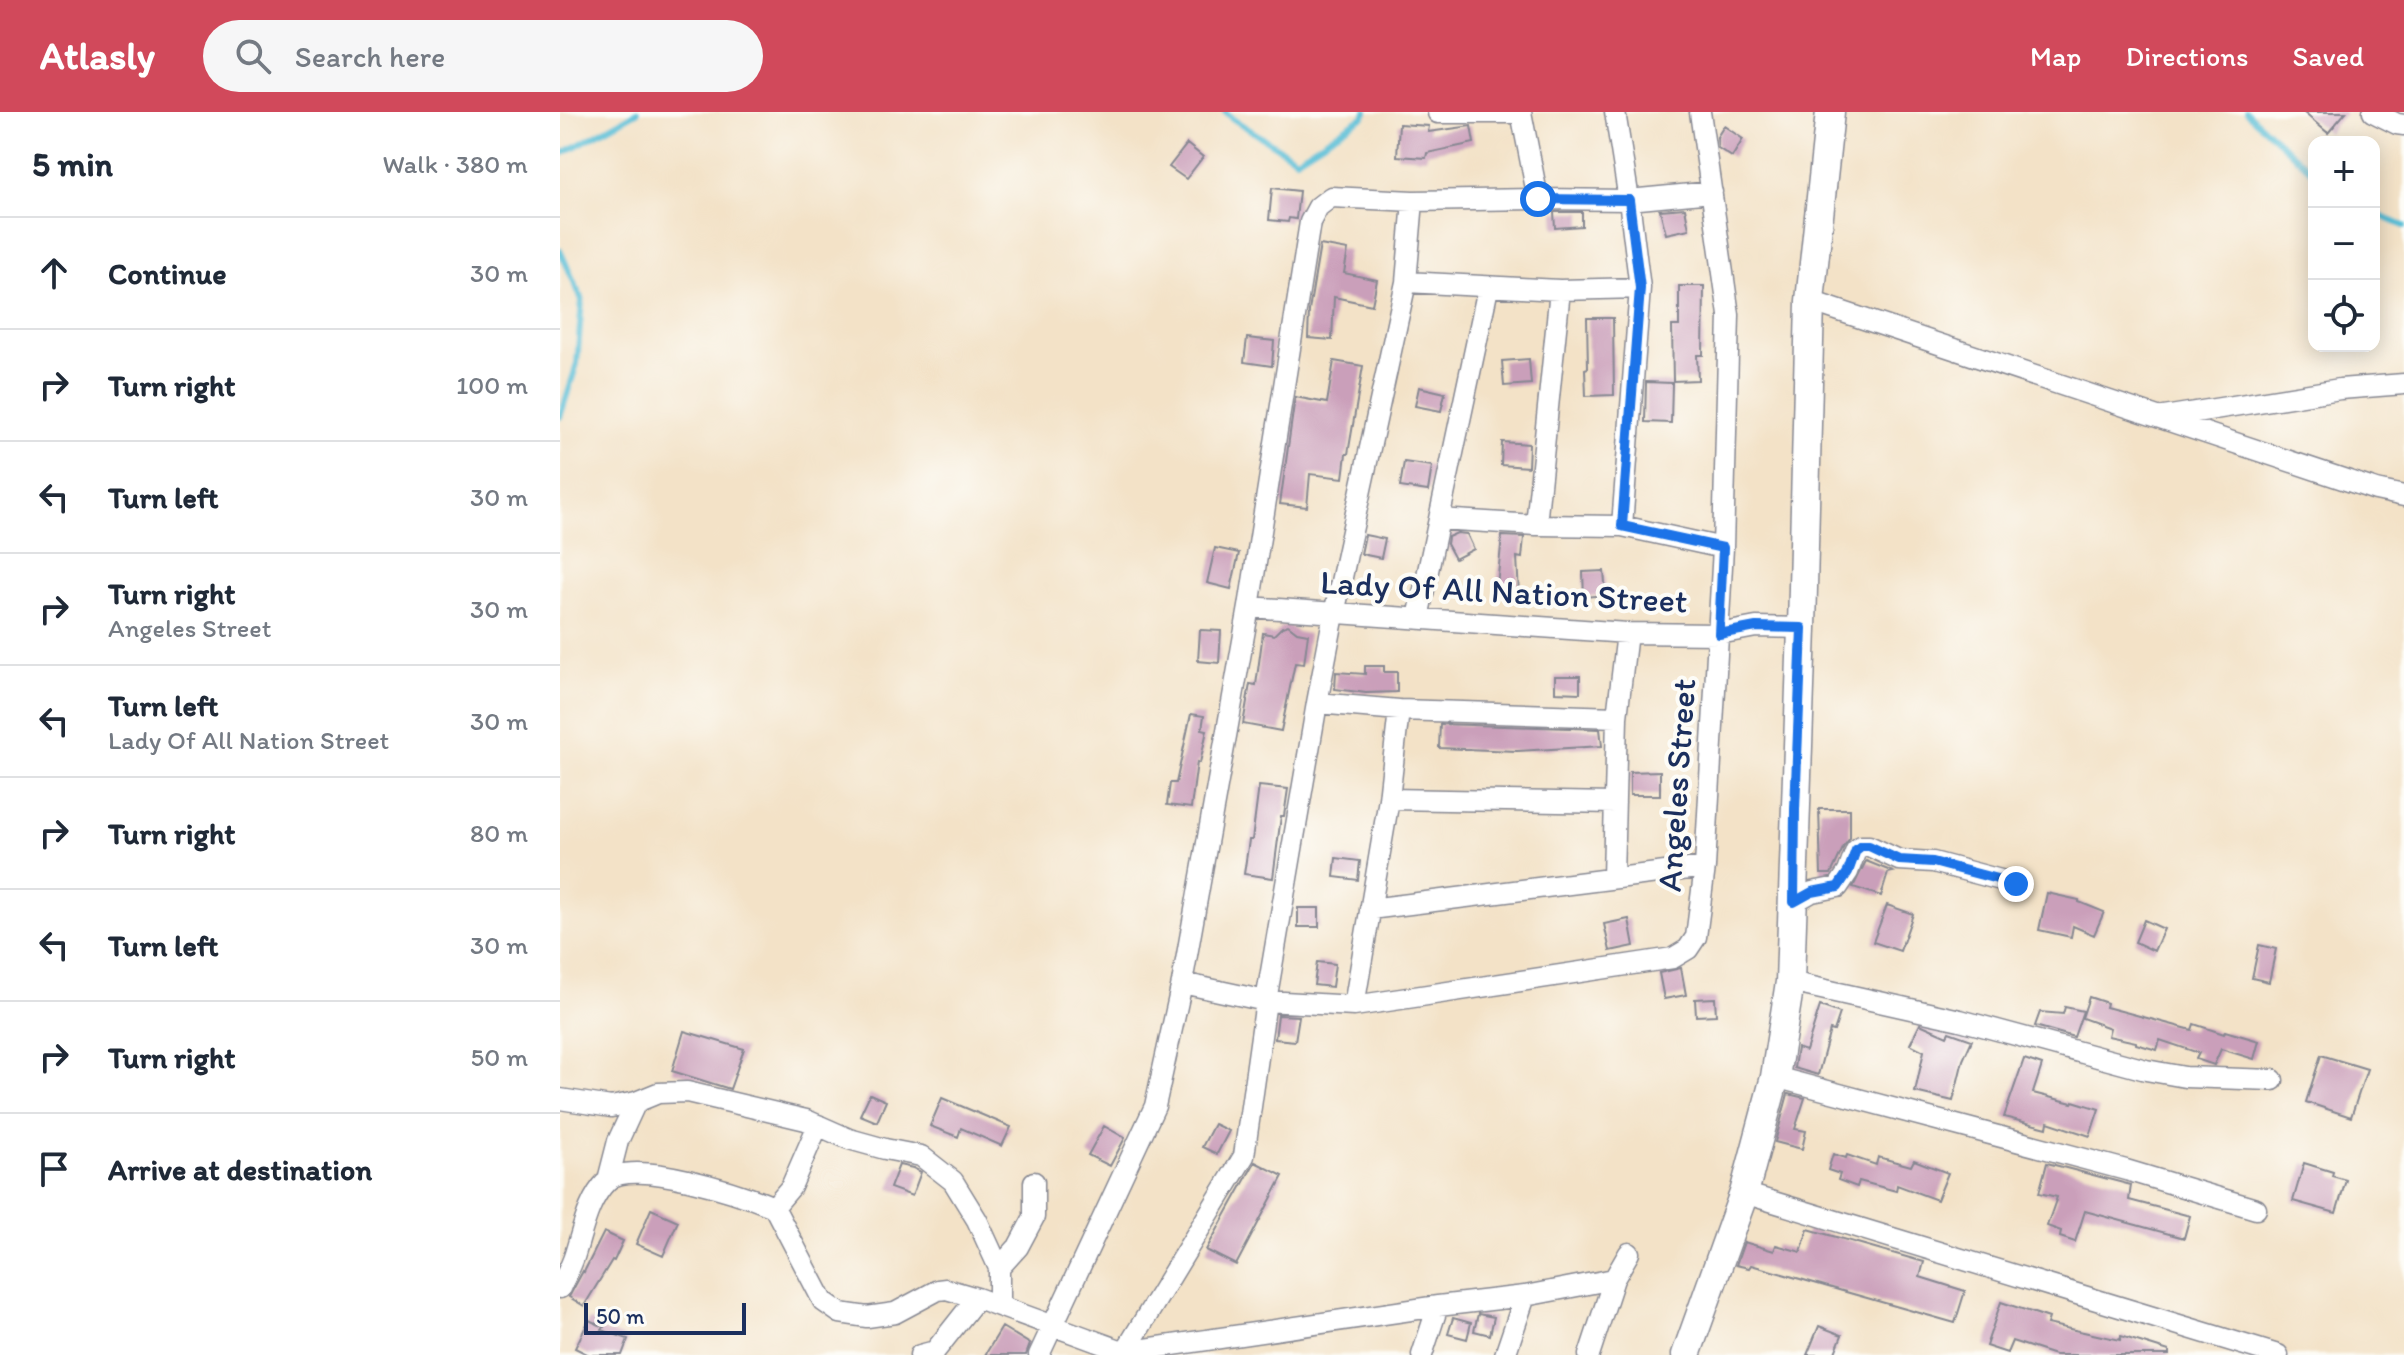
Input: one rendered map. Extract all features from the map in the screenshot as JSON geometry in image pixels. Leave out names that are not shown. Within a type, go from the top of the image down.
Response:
[{"type":"street","points":[[1438,113],[1521,112],[1538,199]]},
{"type":"street","points":[[1615,112],[1640,288],[1622,526]]},
{"type":"street","name":"Angeles Street","points":[[1182,983],[1266,1001],[1354,1006],[1673,958],[1688,949],[1696,937],[1705,867],[1719,634],[1729,315],[1700,112]]},
{"type":"street","points":[[1686,1355],[1744,1193],[1775,1077],[1790,982],[1810,301],[1830,112]]},
{"type":"street","points":[[2373,112],[2404,125]]},
{"type":"street","points":[[1039,1355],[1155,1106],[1182,983],[1249,607],[1310,222],[1318,207],[1331,197],[1413,201],[1629,200],[1712,192]]},
{"type":"street","points":[[1124,1353],[1244,1156],[1266,1001],[1317,703],[1406,282],[1413,201]]},
{"type":"street","points":[[1406,282],[1560,290],[1640,288]]},
{"type":"street","points":[[1418,618],[1488,288]]},
{"type":"street","points":[[1536,525],[1560,290]]},
{"type":"street","points":[[1810,301],[2376,490],[2404,496]]},
{"type":"street","points":[[2160,418],[2340,389],[2404,384]]},
{"type":"street","points":[[1439,519],[1622,526],[1723,548]]},
{"type":"street","name":"Lady Of All Nation Street","points":[[1249,607],[1627,633],[1719,634],[1756,627],[1802,628]]},
{"type":"street","points":[[1613,878],[1617,717],[1627,633]]},
{"type":"street","points":[[1317,703],[1399,710],[1617,717]]},
{"type":"street","points":[[1354,1006],[1389,799],[1399,710]]},
{"type":"street","points":[[1389,799],[1615,803]]},
{"type":"street","points":[[1794,902],[1812,892],[1838,887],[1848,872],[1856,850],[1861,846],[1869,846],[1899,860],[1933,862],[2016,884]]},
{"type":"street","points":[[1370,909],[1705,867]]},
{"type":"street","points":[[1790,982],[1960,1020],[2146,1070],[2185,1077],[2273,1080]]},
{"type":"street","points":[[1775,1077],[2126,1170],[2256,1209]]},
{"type":"street","points":[[560,1099],[611,1107],[658,1093],[687,1092],[806,1120],[849,1139],[921,1156],[953,1181],[977,1220],[999,1268],[999,1306]]},
{"type":"street","points":[[560,1288],[575,1256],[582,1224],[608,1180],[618,1141],[636,1102]]},
{"type":"street","points":[[774,1207],[791,1187],[818,1125]]},
{"type":"street","points":[[608,1180],[619,1174],[647,1174],[707,1183],[774,1207],[823,1301],[840,1313],[867,1317],[895,1313],[938,1290],[946,1289],[1124,1353],[1525,1296],[1614,1279]]},
{"type":"street","points":[[999,1268],[1018,1247],[1034,1217],[1034,1182]]},
{"type":"street","points":[[1744,1193],[2278,1355]]},
{"type":"street","points":[[1589,1355],[1614,1279],[1629,1253]]},
{"type":"street","points":[[1505,1355],[1525,1296]]},
{"type":"street","points":[[929,1354],[977,1298]]},
{"type":"street","points":[[1422,1355],[1438,1306]]},
{"type":"building","points":[[2303,112],[2346,112],[2328,133]]},
{"type":"building","points":[[1399,124],[1429,126],[1428,132],[1471,126],[1474,143],[1427,153],[1426,158],[1397,156]]},
{"type":"building","points":[[1724,126],[1743,139],[1732,157],[1718,148],[1717,137]]},
{"type":"building","points":[[1187,144],[1203,157],[1186,179],[1169,167]]},
{"type":"building","points":[[1272,188],[1299,191],[1296,219],[1289,218],[1288,222],[1269,220]]},
{"type":"building","points":[[1685,208],[1689,229],[1666,234],[1660,210]]},
{"type":"building","points":[[1554,212],[1582,212],[1582,226],[1555,228]]},
{"type":"building","points":[[1320,245],[1348,250],[1344,273],[1377,280],[1372,305],[1334,297],[1332,340],[1308,338],[1309,311]]},
{"type":"building","points":[[1679,286],[1704,286],[1703,355],[1697,355],[1698,380],[1673,381],[1672,326],[1679,326]]},
{"type":"building","points":[[1587,318],[1613,318],[1614,395],[1586,396]]},
{"type":"building","points":[[1247,338],[1274,341],[1272,366],[1244,362]]},
{"type":"building","points":[[1529,359],[1531,384],[1504,386],[1502,361]]},
{"type":"building","points":[[1334,361],[1363,366],[1343,478],[1310,474],[1307,507],[1280,504],[1295,397],[1327,403]]},
{"type":"building","points":[[1646,382],[1672,383],[1671,423],[1645,422]]},
{"type":"building","points":[[1419,387],[1445,393],[1441,411],[1415,406]]},
{"type":"building","points":[[1502,442],[1529,444],[1528,467],[1501,465]]},
{"type":"building","points":[[1404,462],[1432,466],[1428,491],[1400,487]]},
{"type":"building","points":[[1457,533],[1467,534],[1474,549],[1455,559],[1447,544],[1448,537]]},
{"type":"building","points":[[1365,535],[1385,539],[1381,558],[1361,554]]},
{"type":"building","points":[[1502,536],[1524,537],[1522,558],[1517,557],[1519,595],[1496,596]]},
{"type":"building","points":[[1215,548],[1239,553],[1231,589],[1207,583]]},
{"type":"building","points":[[1604,571],[1606,595],[1584,597],[1583,572]]},
{"type":"building","points":[[1288,625],[1297,632],[1308,634],[1304,664],[1295,663],[1281,731],[1243,724],[1250,684],[1256,685],[1263,633],[1274,635]]},
{"type":"building","points":[[1200,630],[1221,631],[1219,663],[1198,661]]},
{"type":"building","points":[[1365,666],[1384,666],[1384,672],[1397,672],[1397,692],[1366,693],[1335,689],[1336,672],[1365,674]]},
{"type":"building","points":[[1555,676],[1580,676],[1580,693],[1555,692]]},
{"type":"building","points":[[1191,714],[1204,716],[1202,729],[1207,730],[1200,763],[1197,762],[1191,808],[1167,805],[1170,783],[1176,783]]},
{"type":"building","points":[[1440,724],[1600,729],[1602,746],[1517,751],[1439,748]]},
{"type":"building","points":[[1660,771],[1660,795],[1630,795],[1630,772]]},
{"type":"building","points":[[1259,786],[1288,789],[1284,816],[1281,816],[1273,878],[1244,874]]},
{"type":"building","points":[[1819,809],[1850,809],[1850,838],[1831,874],[1821,874]]},
{"type":"building","points":[[1336,858],[1360,861],[1358,880],[1334,877]]},
{"type":"building","points":[[1866,861],[1893,872],[1888,873],[1881,896],[1853,887]]},
{"type":"building","points":[[2047,893],[2079,900],[2104,912],[2094,935],[2073,926],[2071,937],[2039,930]]},
{"type":"building","points":[[1887,905],[1913,914],[1900,951],[1873,942]]},
{"type":"building","points":[[1298,908],[1319,908],[1319,927],[1298,927]]},
{"type":"building","points":[[1629,919],[1634,946],[1610,951],[1604,924]]},
{"type":"building","points":[[2144,920],[2164,929],[2154,951],[2135,942]]},
{"type":"building","points":[[2259,945],[2276,949],[2269,982],[2252,978]]},
{"type":"building","points":[[1317,962],[1335,964],[1332,987],[1314,985]]},
{"type":"building","points":[[1681,968],[1686,995],[1664,999],[1659,973]]},
{"type":"building","points":[[2089,997],[2107,1003],[2106,1007],[2192,1030],[2194,1024],[2259,1041],[2254,1059],[2221,1049],[2214,1065],[2196,1059],[2199,1053],[2160,1040],[2157,1050],[2108,1036],[2110,1028],[2082,1018]]},
{"type":"building","points":[[1715,998],[1716,1015],[1696,1016],[1695,999]]},
{"type":"building","points":[[1820,1006],[1840,1013],[1834,1031],[1830,1030],[1818,1075],[1794,1068],[1797,1048],[1806,1051]]},
{"type":"building","points":[[2065,1007],[2083,1011],[2074,1037],[2035,1026],[2040,1012],[2063,1014]]},
{"type":"building","points":[[1278,1015],[1299,1016],[1295,1041],[1275,1039]]},
{"type":"building","points":[[1920,1024],[1947,1036],[1949,1032],[1972,1040],[1963,1060],[1953,1101],[1915,1092],[1924,1051],[1910,1044]]},
{"type":"building","points":[[684,1031],[744,1049],[730,1089],[672,1071]]},
{"type":"building","points":[[2321,1055],[2367,1069],[2351,1117],[2306,1102]]},
{"type":"building","points":[[2024,1059],[2042,1065],[2033,1093],[2099,1109],[2090,1136],[2048,1122],[2047,1128],[2004,1117]]},
{"type":"building","points":[[870,1094],[886,1101],[877,1122],[860,1115]]},
{"type":"building","points":[[1788,1094],[1805,1098],[1795,1129],[1806,1131],[1802,1149],[1775,1142]]},
{"type":"building","points":[[942,1098],[1011,1127],[1002,1146],[961,1128],[958,1137],[930,1126]]},
{"type":"building","points":[[1214,1124],[1229,1131],[1217,1154],[1202,1147]]},
{"type":"building","points":[[1104,1126],[1125,1138],[1110,1166],[1088,1155]]},
{"type":"building","points":[[1833,1154],[1846,1158],[1847,1155],[1876,1165],[1878,1157],[1911,1166],[1914,1160],[1948,1173],[1937,1200],[1897,1185],[1896,1191],[1859,1181],[1857,1187],[1838,1180],[1840,1174],[1828,1170]]},
{"type":"building","points":[[1255,1162],[1283,1176],[1236,1265],[1206,1250]]},
{"type":"building","points":[[2047,1163],[2131,1185],[2129,1200],[2190,1216],[2184,1238],[2085,1211],[2075,1242],[2060,1237],[2061,1231],[2047,1226],[2057,1197],[2039,1193]]},
{"type":"building","points":[[2304,1163],[2333,1172],[2332,1176],[2346,1180],[2336,1213],[2293,1201]]},
{"type":"building","points":[[899,1165],[921,1172],[912,1196],[890,1188]]},
{"type":"building","points":[[651,1209],[678,1221],[663,1256],[636,1244]]},
{"type":"building","points":[[1808,1229],[1924,1262],[1920,1277],[1965,1291],[1955,1323],[1751,1265],[1749,1268],[1736,1265],[1744,1242],[1774,1251],[1776,1245],[1801,1252]]},
{"type":"building","points":[[604,1232],[623,1241],[614,1261],[584,1306],[569,1297]]},
{"type":"building","points":[[2001,1302],[2049,1318],[2047,1324],[2120,1340],[2121,1336],[2169,1351],[2169,1355],[2055,1355],[2012,1341],[2007,1353],[1986,1346]]},
{"type":"building","points":[[1478,1314],[1494,1317],[1490,1335],[1474,1331]]},
{"type":"building","points":[[1453,1318],[1471,1323],[1467,1339],[1448,1334]]},
{"type":"building","points":[[589,1320],[604,1327],[602,1330],[628,1339],[622,1355],[589,1355],[575,1348]]},
{"type":"building","points":[[1819,1326],[1842,1335],[1834,1355],[1807,1355]]},
{"type":"building","points":[[1002,1327],[1030,1344],[1026,1355],[985,1355]]},
{"type":"waterway","points":[[560,155],[637,112]]},
{"type":"waterway","points":[[1225,112],[1296,159],[1366,112]]},
{"type":"waterway","points":[[2246,112],[2308,168]]},
{"type":"waterway","points":[[2380,216],[2404,226]]},
{"type":"waterway","points":[[560,250],[582,300],[577,364],[560,417]]},
{"type":"route","points":[[1538,199],[1629,200],[1640,288],[1622,526],[1723,548],[1719,634],[1756,627],[1802,628],[1794,902],[1812,892],[1838,887],[1848,872],[1856,850],[1861,846],[1869,846],[1899,860],[1933,862],[2016,884]]}]
